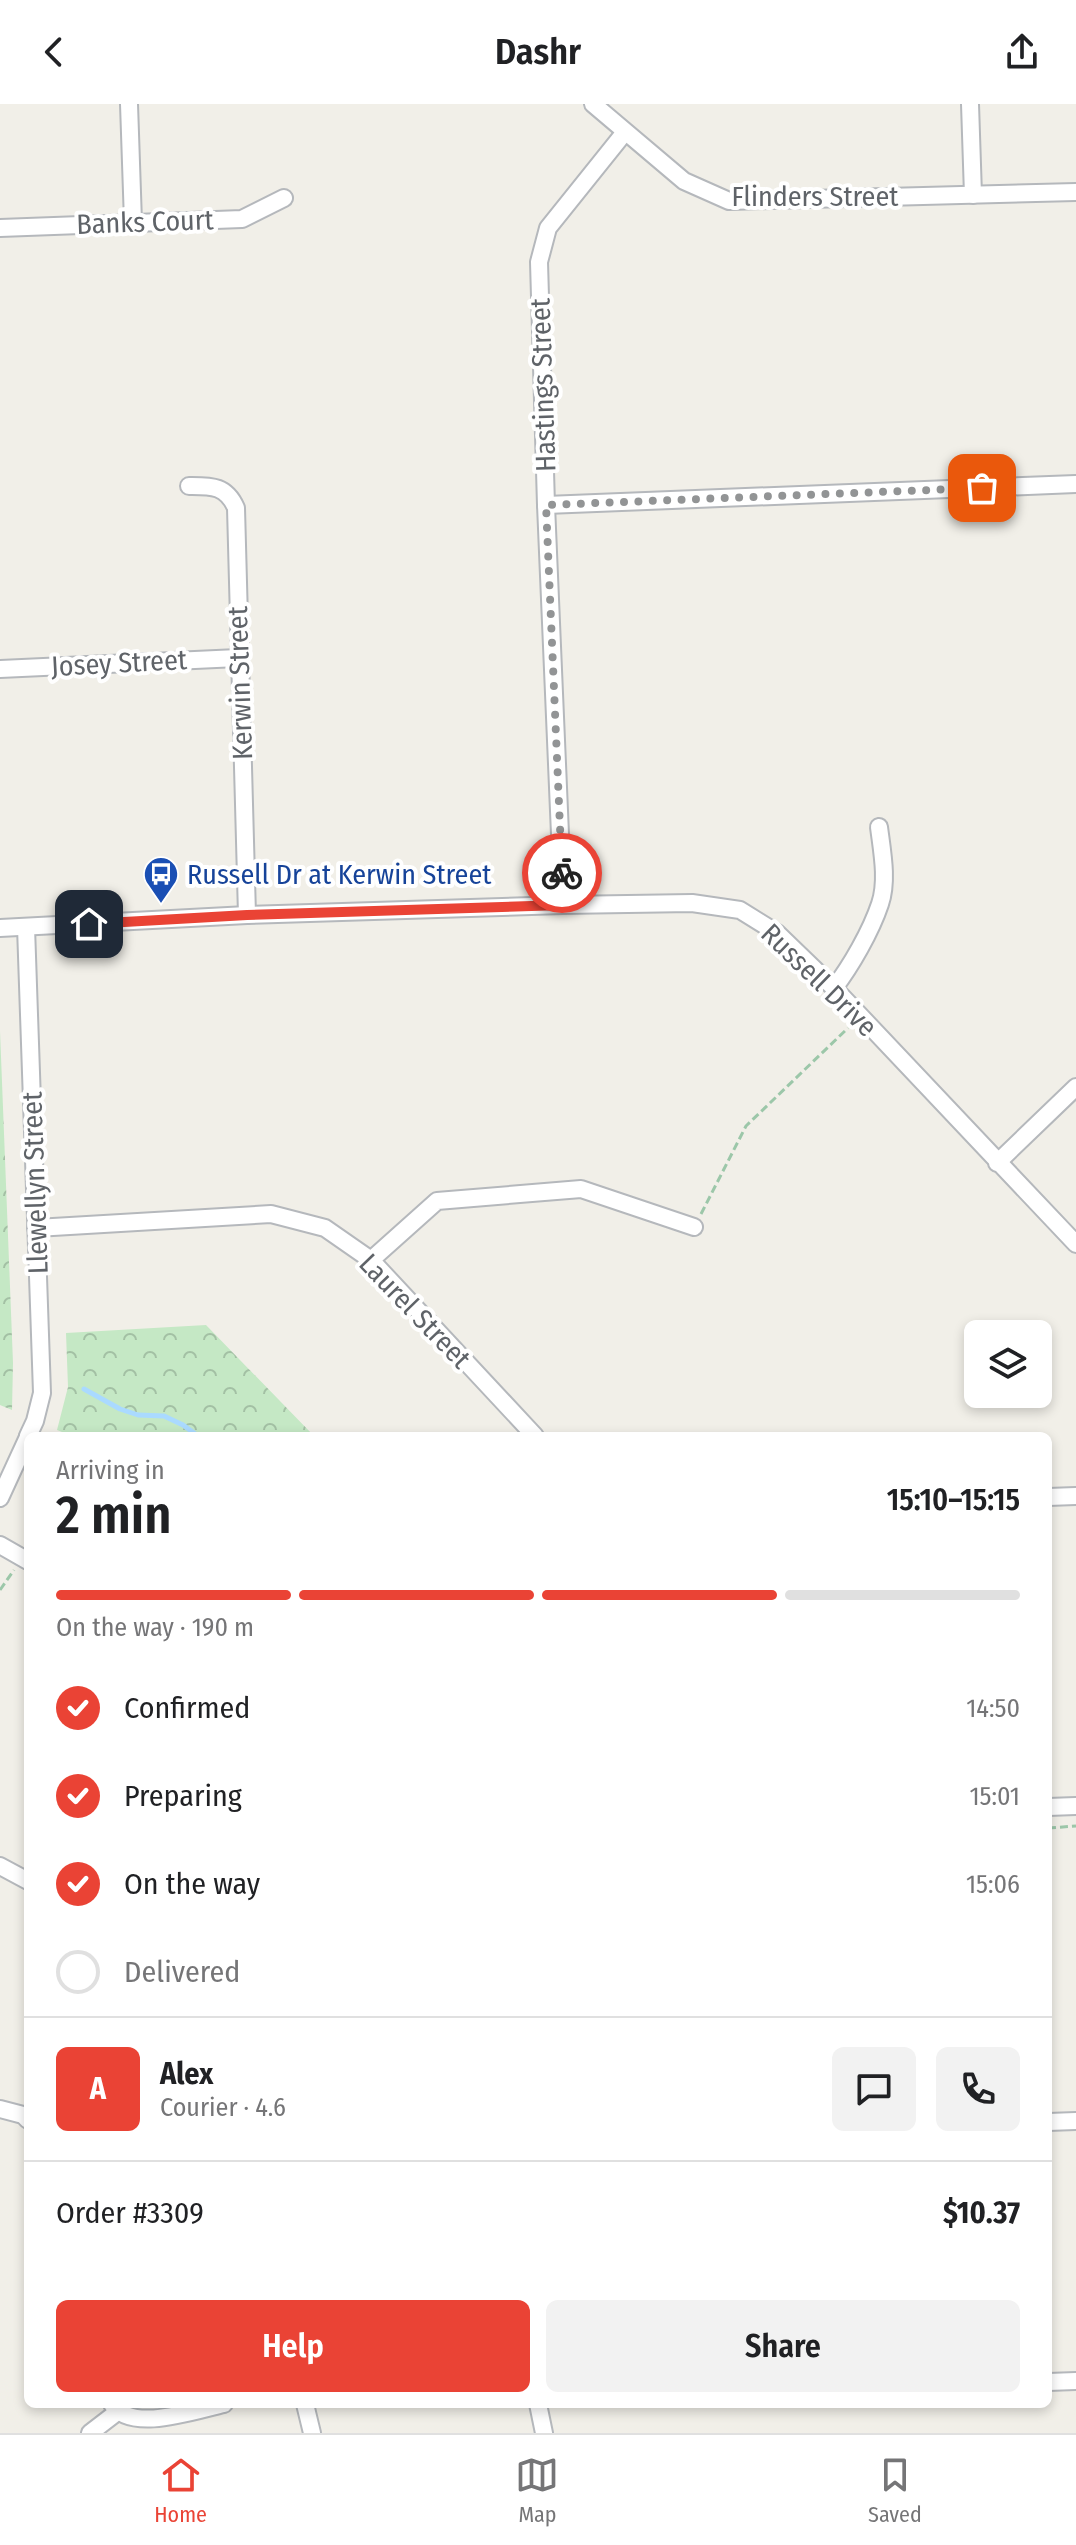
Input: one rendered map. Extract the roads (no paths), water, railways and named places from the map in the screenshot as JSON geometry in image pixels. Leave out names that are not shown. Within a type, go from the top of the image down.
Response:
[{"type":"street","points":[[129,104],[133,222]]},
{"type":"street","name":"Flinders Street","points":[[593,104],[684,181],[729,201],[1076,192]]},
{"type":"street","points":[[970,104],[973,195]]},
{"type":"street","name":"Hastings Street","points":[[563,905],[539,262],[548,228],[625,132]]},
{"type":"street","name":"Banks Court","points":[[0,228],[242,219],[284,198]]},
{"type":"street","points":[[546,505],[1076,484]]},
{"type":"street","name":"Kerwin Street","points":[[189,486],[216,486],[231,497],[236,508],[247,915]]},
{"type":"street","name":"Josey Street","points":[[0,669],[238,658]]},
{"type":"street","points":[[834,988],[846,973],[881,902],[883,856],[879,827]]},
{"type":"street","name":"Russell Drive","points":[[0,928],[247,915],[563,905],[692,903],[740,910],[777,933],[834,988],[1076,1244]]},
{"type":"street","name":"Llewellyn Street","points":[[26,927],[42,1393],[30,1432]]},
{"type":"street","points":[[997,1163],[1076,1087]]},
{"type":"street","points":[[371,1260],[437,1201],[581,1189],[694,1227]]},
{"type":"street","name":"Laurel Street","points":[[36,1228],[271,1214],[325,1228],[371,1260],[531,1432]]},
{"type":"street","name":"Llewellyn Street","points":[[0,1498],[24,1445]]},
{"type":"street","points":[[1052,1497],[1076,1496]]},
{"type":"street","points":[[0,1545],[24,1558]]},
{"type":"street","points":[[1052,1807],[1076,1806]]},
{"type":"street","points":[[0,1866],[24,1879]]},
{"type":"street","points":[[0,2109],[24,2116]]},
{"type":"street","points":[[1052,2122],[1076,2121]]},
{"type":"street","points":[[1052,2382],[1076,2381]]},
{"type":"street","points":[[90,2433],[114,2408],[132,2422],[147,2423],[208,2408]]},
{"type":"street","points":[[306,2408],[312,2433]]},
{"type":"street","points":[[539,2408],[544,2433]]},
{"type":"waterway","points":[[84,1389],[120,1409],[138,1415],[164,1416],[193,1432]]},
{"type":"place","name":"Russell Dr at Kerwin Street","points":[[161,905]]}]
